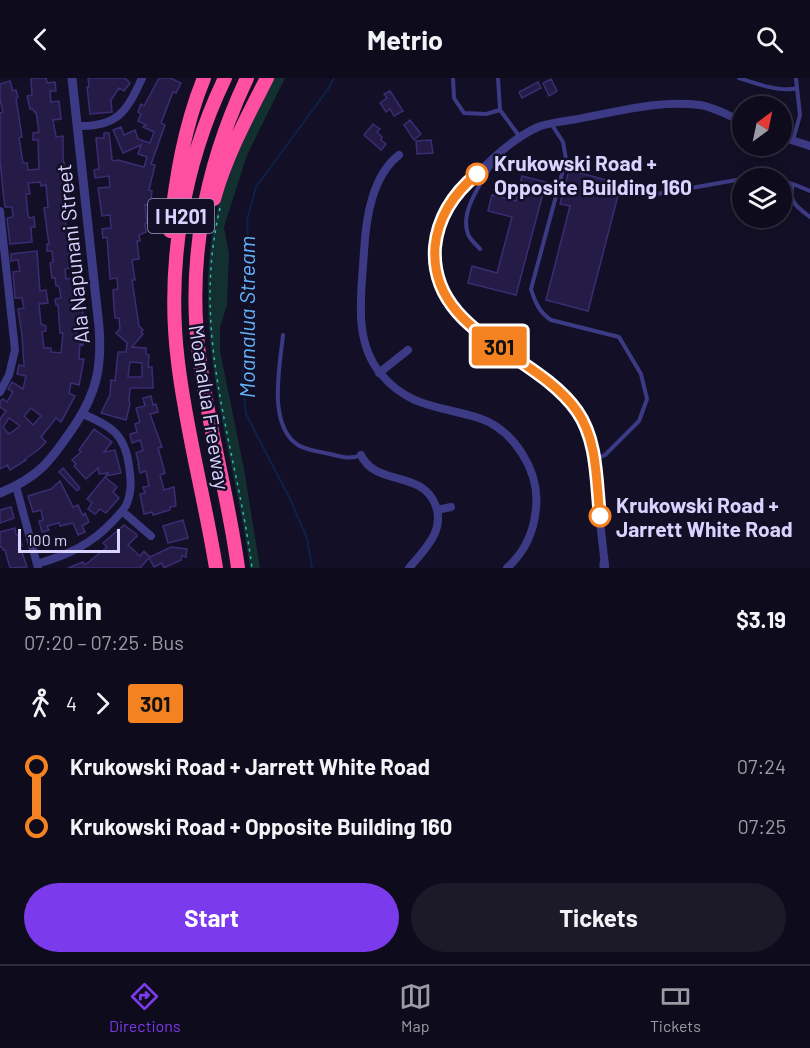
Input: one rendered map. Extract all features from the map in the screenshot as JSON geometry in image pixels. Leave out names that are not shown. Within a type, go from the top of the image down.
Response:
[{"type":"highway","points":[[178,361],[167,279],[170,240],[176,180],[182,149],[204,78]]},
{"type":"highway","name":"Moanalua Freeway","points":[[216,568],[178,361],[176,268],[183,206],[199,142],[225,78]]},
{"type":"highway","name":"Moanalua Freeway","points":[[238,568],[200,361],[196,312],[196,264],[204,202],[213,165],[224,130],[247,78]]},
{"type":"highway","points":[[196,264],[219,181],[234,144],[267,78]]},
{"type":"street","name":"Ala Napunani Street","points":[[0,493],[16,486],[45,466],[62,446],[83,414],[92,395],[97,374],[100,339],[72,78]]},
{"type":"street","points":[[78,126],[101,125],[117,117],[129,104],[142,78]]},
{"type":"street","points":[[604,566],[594,460],[587,429],[570,402],[551,384],[461,317],[448,302],[438,280],[435,261],[439,226],[445,211],[467,183],[499,153],[539,127],[656,104],[702,105],[732,117]]},
{"type":"street","points":[[793,141],[810,146]]},
{"type":"street","points":[[399,155],[390,162],[369,209],[365,233],[361,321],[366,345],[379,373],[399,391],[423,404],[487,422],[509,438],[521,452],[532,476],[536,493],[536,511],[526,545],[517,559],[507,568]]},
{"type":"street","points":[[0,211],[15,350],[9,375],[0,392]]},
{"type":"street","points":[[379,373],[408,350]]},
{"type":"street","points":[[16,486],[38,566],[82,548],[122,511],[126,506],[131,486],[125,447],[111,428],[83,414]]},
{"type":"street","points":[[361,455],[365,464],[373,470],[420,486],[429,494],[437,510],[438,521],[434,538],[409,568]]},
{"type":"street","points":[[437,510],[451,507]]},
{"type":"street","points":[[122,511],[151,536]]},
{"type":"lane","points":[[453,78],[454,98],[464,113],[486,114],[500,110]]},
{"type":"lane","points":[[498,78],[500,110],[520,138]]},
{"type":"lane","points":[[739,78],[763,86],[792,90],[797,88]]},
{"type":"lane","points":[[793,141],[800,116],[796,78]]},
{"type":"lane","points":[[552,125],[563,142],[566,159],[531,289],[535,302],[543,314],[551,320],[619,337],[641,374],[647,399],[639,421],[605,455],[594,460]]},
{"type":"lane","points":[[480,249],[468,236],[465,219],[476,193],[499,153]]},
{"type":"lane","points":[[657,194],[732,181]]},
{"type":"lane","points":[[810,191],[793,184],[790,196],[792,202],[810,217]]},
{"type":"lane","points":[[283,335],[278,393],[285,432],[296,443],[308,449],[348,458],[361,455]]},
{"type":"path","points":[[220,208],[215,229],[209,290],[210,333],[252,568]]},
{"type":"green space","points":[[273,78],[285,78],[247,155],[224,227],[229,254],[227,305],[220,327],[220,351],[244,469],[260,568],[250,568],[215,379],[209,332],[208,284],[212,237],[223,189],[239,147]]},
{"type":"building","points":[[31,78],[46,78],[47,83],[55,82],[56,91],[50,91],[51,102],[59,101],[61,119],[53,120],[56,137],[63,136],[63,157],[72,220],[65,220],[67,231],[74,230],[75,247],[69,248],[70,259],[76,259],[77,267],[65,269],[66,279],[74,278],[75,284],[80,284],[81,292],[74,293],[75,305],[82,304],[84,323],[76,324],[77,336],[84,337],[83,345],[80,344],[79,359],[84,359],[79,385],[71,383],[69,393],[75,396],[61,422],[56,418],[41,437],[46,442],[26,460],[10,470],[7,465],[0,469],[0,419],[6,411],[0,407],[0,402],[3,399],[7,402],[13,392],[8,389],[12,382],[23,389],[26,376],[17,374],[19,365],[24,366],[18,309],[24,308],[22,298],[15,298],[13,272],[20,271],[18,260],[11,261],[11,254],[37,251],[40,291],[46,290],[48,303],[39,304],[41,324],[46,326],[46,331],[42,332],[44,348],[51,348],[51,352],[61,353],[63,333],[60,333],[58,305],[55,299],[61,298],[59,286],[56,286],[55,278],[52,278],[50,263],[53,262],[52,251],[47,251],[47,244],[49,244],[44,208],[48,207],[46,185],[41,186],[40,182],[28,183],[30,194],[26,194],[28,216],[34,217],[35,227],[31,227],[32,242],[10,244],[7,218],[13,217],[12,207],[5,207],[3,192],[0,113],[3,112],[0,84],[10,81],[13,91],[16,90],[22,137],[19,138],[23,163],[27,163],[28,170],[39,169],[38,140],[33,140],[33,133],[39,132],[36,112],[30,109],[27,96],[32,95]],"holes":[[[31,408],[41,416],[33,425],[24,416]],[[9,418],[20,426],[9,434],[3,427]]]},
{"type":"building","points":[[88,78],[125,78],[130,83],[124,91],[119,88],[111,100],[112,112],[90,114]]},
{"type":"building","points":[[159,78],[170,78],[181,83],[176,93],[173,92],[161,123],[165,125],[151,164],[155,165],[149,190],[152,191],[150,206],[145,205],[146,232],[139,235],[140,241],[137,241],[139,259],[132,260],[135,280],[132,280],[139,326],[143,334],[132,347],[146,348],[146,354],[149,355],[148,367],[152,367],[153,388],[130,388],[130,404],[126,420],[101,413],[110,395],[111,380],[115,381],[118,352],[126,352],[127,343],[116,333],[120,329],[119,318],[115,318],[113,290],[118,289],[117,278],[110,279],[107,237],[103,238],[102,229],[111,228],[110,215],[102,216],[98,188],[110,187],[109,176],[95,178],[94,170],[99,169],[96,138],[104,138],[104,133],[109,133],[113,161],[118,160],[144,167],[147,157],[138,154],[141,145],[123,153],[113,130],[121,127],[124,135],[135,130],[138,139],[150,143],[154,132],[143,127],[146,125],[138,121],[141,104],[144,106]],"holes":[[[130,362],[142,363],[142,377],[128,377]]]},
{"type":"building","points":[[551,79],[557,91],[549,96],[543,83]]},
{"type":"building","points":[[538,82],[541,88],[522,98],[519,92]]},
{"type":"building","points":[[390,91],[403,111],[394,116],[390,109],[386,112],[380,103],[387,98],[384,94]]},
{"type":"building","points":[[410,120],[421,134],[414,140],[404,125]]},
{"type":"building","points":[[373,124],[380,129],[377,132],[386,144],[381,150],[364,135]]},
{"type":"building","points":[[431,140],[433,153],[417,154],[416,141]]},
{"type":"building","points":[[569,170],[621,184],[588,311],[546,300],[570,206],[560,204]]},
{"type":"building","points":[[522,176],[546,182],[516,295],[468,283],[472,266],[497,273],[512,217],[488,211],[492,195],[516,201]]},
{"type":"building","points":[[151,396],[158,412],[150,414],[162,447],[158,448],[165,473],[160,475],[164,490],[174,487],[176,506],[153,515],[152,512],[144,514],[140,494],[145,493],[143,487],[149,486],[146,471],[140,473],[136,453],[143,450],[140,440],[132,443],[130,434],[137,432],[135,424],[140,422],[136,408],[145,406],[143,398]]},
{"type":"building","points":[[94,429],[112,442],[104,452],[115,450],[121,473],[106,476],[108,473],[99,474],[98,468],[86,479],[74,466],[76,464],[72,460],[81,452],[79,450]]},
{"type":"building","points":[[63,468],[80,488],[77,491],[59,472]]},
{"type":"building","points":[[105,477],[117,487],[113,492],[119,498],[106,513],[100,509],[95,514],[88,509],[92,503],[87,499]]},
{"type":"building","points":[[60,481],[73,507],[78,505],[89,522],[82,526],[85,532],[78,535],[73,523],[47,526],[49,530],[42,532],[39,521],[43,520],[41,510],[33,512],[28,496],[51,489]]},
{"type":"building","points":[[11,507],[14,518],[0,523],[0,510]]},
{"type":"building","points":[[183,520],[188,538],[168,543],[163,526]]},
{"type":"building","points":[[124,525],[136,534],[137,536],[128,545],[140,556],[144,551],[150,557],[171,547],[187,549],[186,557],[182,556],[181,560],[164,568],[162,563],[154,567],[149,558],[140,568],[68,568],[83,562],[85,565],[107,547],[103,543]]},
{"type":"building","points":[[15,528],[16,534],[20,537],[22,546],[20,546],[27,567],[10,568],[5,550],[0,547],[0,532]]},
{"type":"waterway","name":"Moanalua Stream","points":[[312,568],[307,538],[291,501],[246,414],[242,376],[251,291],[247,220],[256,187],[334,78]]},
{"type":"bus line","name":"301","points":[[477,174],[454,197],[439,226],[435,261],[438,280],[448,302],[461,317],[551,384],[570,402],[583,419],[591,440],[600,516]]},
{"type":"place","name":"Krukowski Road + Opposite Building 160","points":[[477,174]]},
{"type":"place","name":"Krukowski Road + Jarrett White Road","points":[[600,516]]}]
